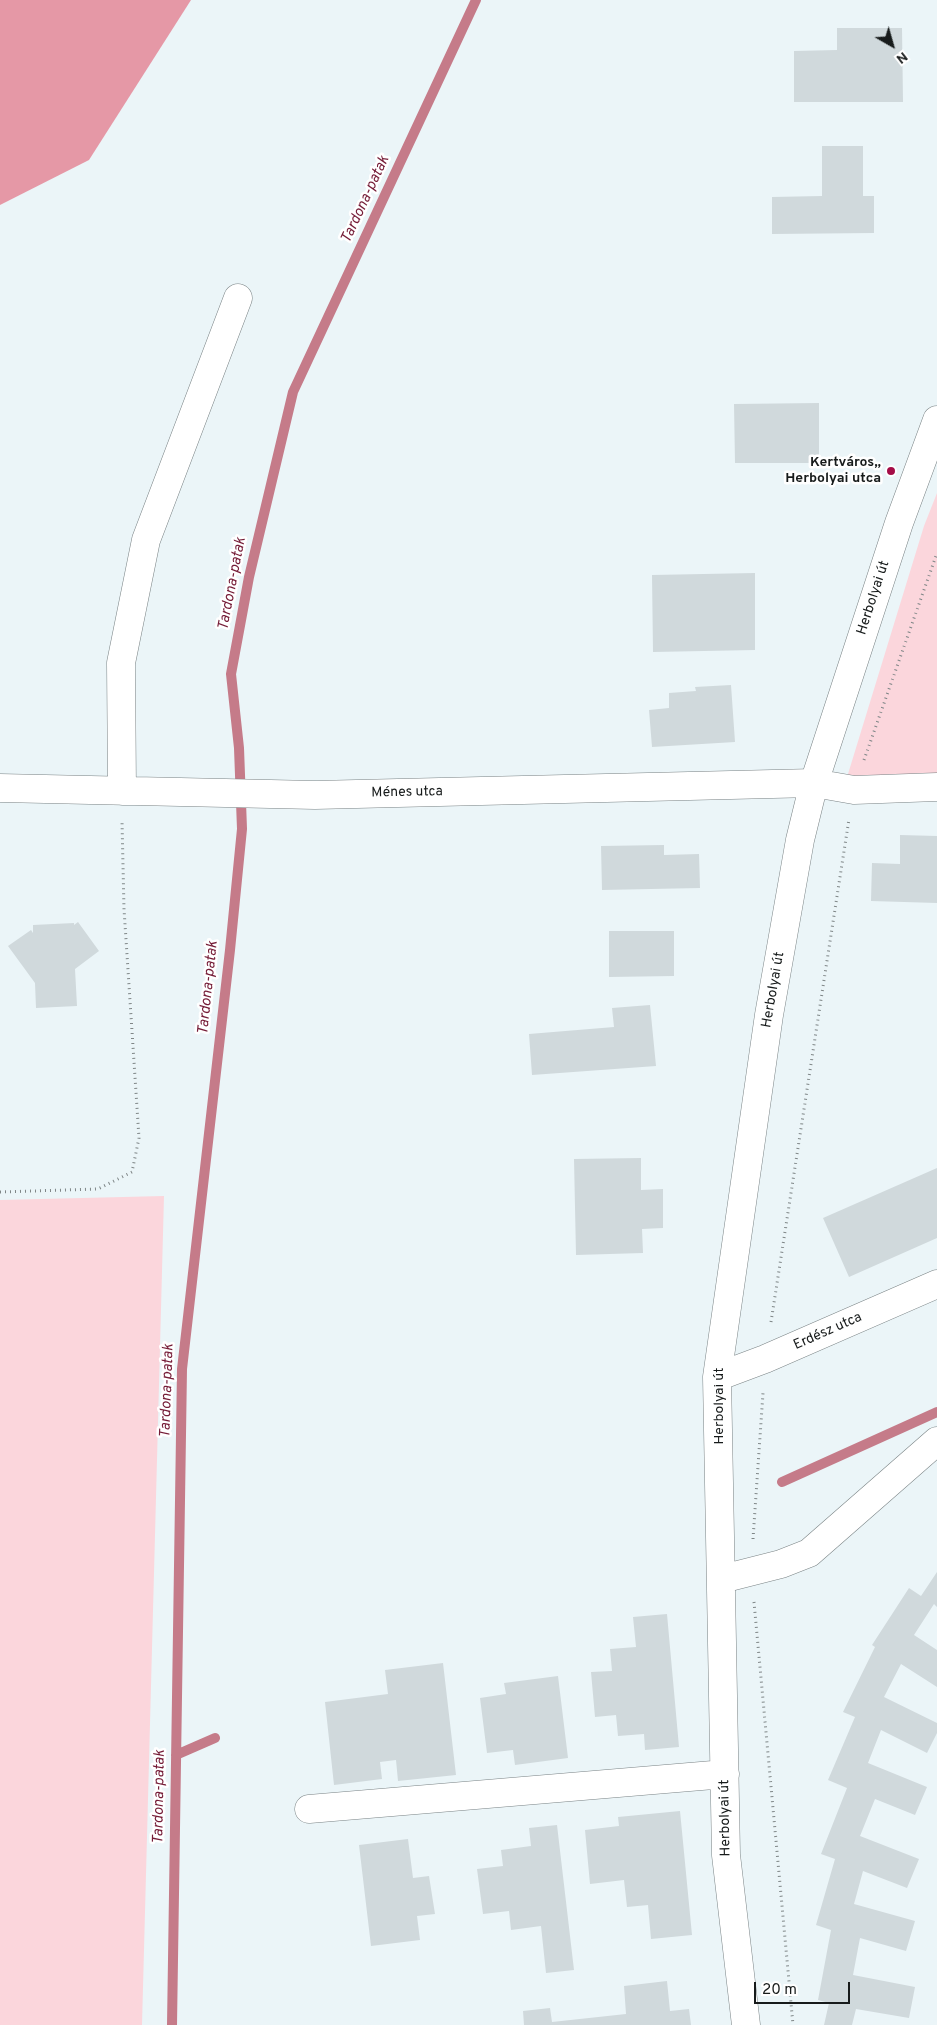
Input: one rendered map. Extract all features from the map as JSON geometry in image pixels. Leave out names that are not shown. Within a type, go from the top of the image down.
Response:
[{"type":"street","points":[[122,791],[121,663],[146,540],[238,298]]},
{"type":"street","name":"Herbolyai út","points":[[746,2025],[726,1856],[717,1377],[769,1015],[800,840],[814,783],[905,506],[937,420]]},
{"type":"street","name":"Ménes utca","points":[[0,788],[344,794],[814,783],[854,790],[937,786]]},
{"type":"street","name":"Erdész utca","points":[[717,1377],[766,1359],[937,1284]]},
{"type":"street","points":[[722,1579],[781,1564],[809,1553],[937,1442]]},
{"type":"street","points":[[309,1809],[725,1774]]},
{"type":"path","points":[[793,2025],[751,1572],[766,1359],[854,790],[937,553]]},
{"type":"path","points":[[0,1192],[98,1189],[132,1172],[140,1138],[124,909],[122,791]]},
{"type":"shaded area","points":[[0,0],[191,0],[89,160],[0,205]]},
{"type":"shaded area","points":[[937,493],[937,787],[866,790],[848,774],[924,526]]},
{"type":"shaded area","points":[[164,1196],[142,2025],[0,2025],[0,1200]]},
{"type":"building","points":[[837,28],[902,28],[903,102],[794,102],[794,51],[837,50]]},
{"type":"building","points":[[822,146],[863,146],[863,196],[874,196],[874,233],[772,234],[772,197],[822,196]]},
{"type":"building","points":[[819,403],[819,463],[735,463],[734,404]]},
{"type":"building","points":[[755,573],[755,650],[653,652],[652,575]]},
{"type":"building","points":[[731,685],[735,742],[652,747],[649,710],[669,708],[669,693],[696,691],[695,687]]},
{"type":"building","points":[[900,835],[937,836],[937,903],[871,901],[872,863],[900,864]]},
{"type":"building","points":[[664,845],[664,855],[699,854],[700,888],[602,890],[601,846]]},
{"type":"building","points":[[78,922],[99,951],[75,969],[77,1006],[36,1008],[35,983],[8,946],[31,930],[33,933],[33,925],[74,923],[74,925]]},
{"type":"building","points":[[609,931],[674,931],[674,976],[609,977]]},
{"type":"building","points":[[650,1005],[656,1066],[532,1075],[529,1034],[614,1027],[612,1008]]},
{"type":"building","points":[[641,1158],[641,1190],[663,1189],[663,1228],[642,1229],[643,1253],[576,1255],[574,1159]]},
{"type":"building","points":[[937,1168],[937,1238],[849,1277],[823,1218]]},
{"type":"building","points":[[937,1572],[937,1607],[934,1604],[914,1635],[937,1650],[937,1687],[901,1664],[884,1697],[937,1723],[937,1733],[927,1753],[881,1730],[868,1763],[927,1787],[915,1815],[875,1799],[860,1836],[919,1859],[907,1888],[863,1871],[854,1904],[915,1921],[906,1951],[860,1938],[853,1975],[915,1987],[909,2018],[856,2009],[852,2025],[824,2025],[829,2003],[818,2000],[831,1930],[816,1925],[835,1859],[821,1854],[847,1788],[828,1780],[855,1717],[843,1712],[875,1647],[872,1645],[909,1588],[921,1596]]},
{"type":"building","points":[[667,1614],[679,1747],[645,1750],[644,1734],[618,1736],[616,1715],[595,1717],[591,1672],[612,1671],[610,1649],[636,1647],[633,1617]]},
{"type":"building","points":[[443,1663],[456,1775],[398,1781],[396,1760],[380,1762],[382,1779],[334,1785],[325,1702],[388,1694],[385,1670]]},
{"type":"building","points":[[558,1676],[568,1758],[515,1765],[513,1750],[487,1753],[480,1698],[506,1694],[504,1683]]},
{"type":"building","points":[[680,1811],[692,1935],[651,1939],[648,1905],[627,1907],[624,1880],[590,1884],[585,1830],[619,1826],[618,1817]]},
{"type":"building","points":[[557,1825],[574,1970],[546,1973],[541,1926],[511,1930],[509,1911],[483,1914],[477,1869],[503,1866],[501,1850],[531,1846],[529,1828]]},
{"type":"building","points":[[408,1839],[413,1878],[429,1876],[435,1914],[417,1916],[420,1940],[371,1946],[359,1845]]},
{"type":"building","points":[[667,1981],[670,2011],[689,2009],[691,2025],[524,2025],[523,2011],[550,2008],[552,2022],[626,2014],[624,1986]]},
{"type":"waterway","name":"Tardona-patak","points":[[172,2025],[182,1369],[242,829],[239,748],[231,674],[249,577],[293,392],[476,0]]},
{"type":"waterway","points":[[782,1482],[937,1412]]},
{"type":"waterway","points":[[176,1755],[215,1738]]},
{"type":"place","name":"Kertváros,, Herbolyai utca","points":[[891,471]]}]
